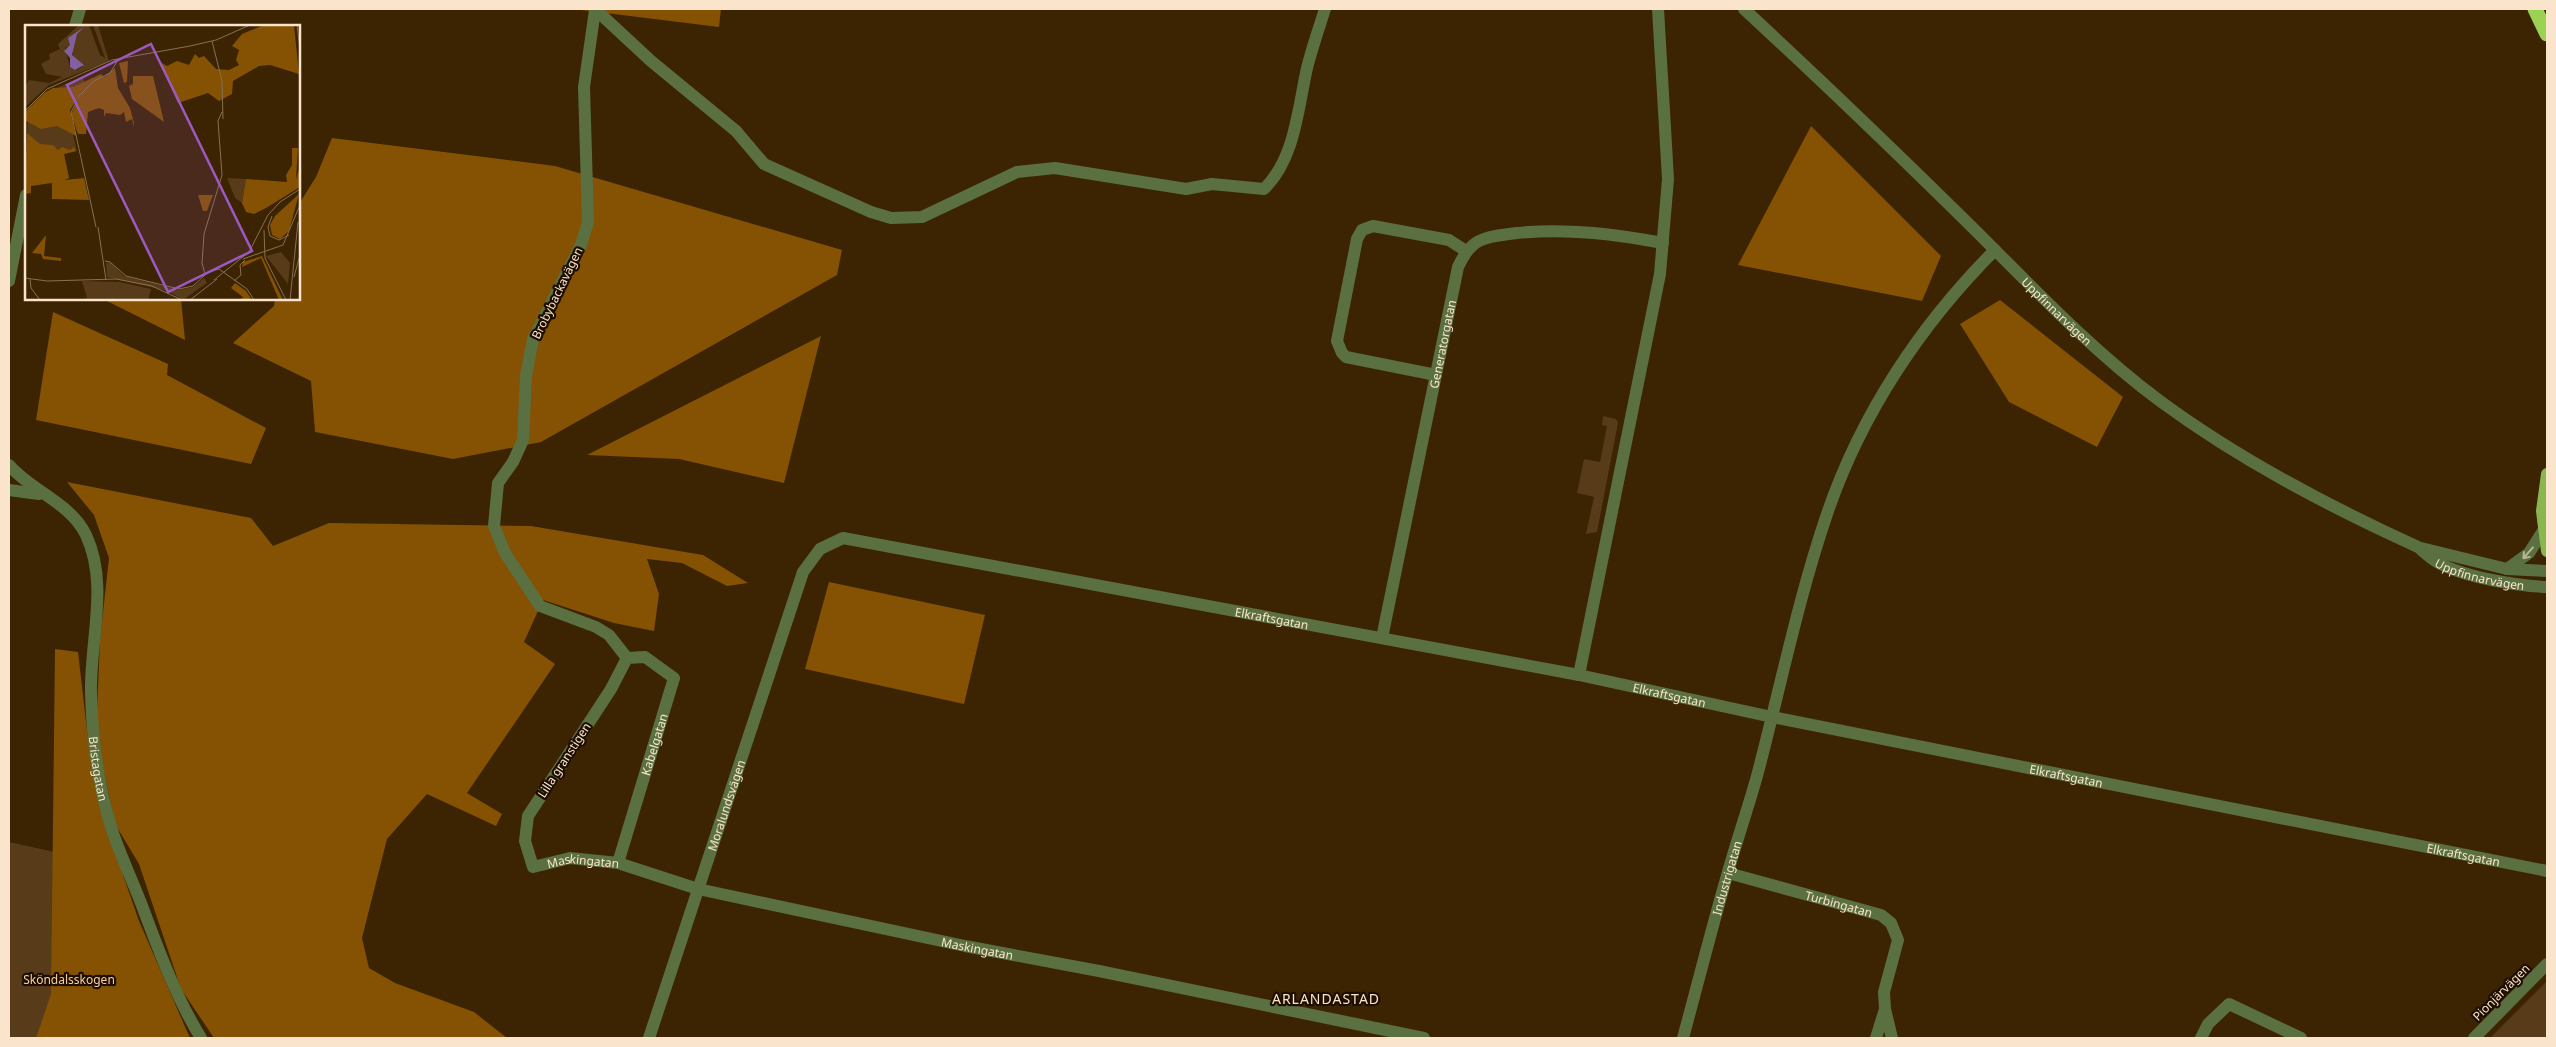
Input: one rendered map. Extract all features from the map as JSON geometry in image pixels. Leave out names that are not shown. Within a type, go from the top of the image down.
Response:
[{"type":"highway","points":[[2535,9],[2547,34]]},
{"type":"main road","points":[[2547,474],[2542,500],[2543,531],[2547,551]]},
{"type":"street","points":[[75,25],[80,9]]},
{"type":"street","points":[[595,9],[650,61],[736,131],[764,164],[871,212],[891,218],[922,217],[1017,172],[1055,168],[1186,189],[1212,184],[1264,189],[1276,178],[1291,142],[1308,66],[1325,9]]},
{"type":"street","name":"Brobybackavägen","points":[[595,9],[584,87],[588,222],[581,245],[533,339],[526,376],[523,440],[513,462],[498,483],[494,526],[505,553],[540,606],[596,627],[609,635],[627,658]]},
{"type":"street","points":[[1578,675],[1660,274],[1668,179],[1658,9]]},
{"type":"street","name":"Uppfinnarvägen","points":[[1744,9],[1865,121],[2094,346],[2153,396],[2192,424],[2284,480],[2418,547],[2437,562],[2472,574],[2520,585],[2547,587]]},
{"type":"street","points":[[9,281],[25,200]]},
{"type":"street","points":[[1436,375],[1346,357],[1342,353],[1337,340],[1357,239],[1362,230],[1373,226],[1449,240],[1466,251],[1479,241],[1494,236],[1561,230],[1588,231],[1663,243]]},
{"type":"street","name":"Industrigatan","points":[[1683,1038],[1772,717],[1812,562],[1827,513],[1847,463],[1896,372],[1927,326],[1963,282],[1995,250]]},
{"type":"street","name":"Generatorgatan","points":[[1382,638],[1458,267],[1466,251]]},
{"type":"street","points":[[9,465],[12,474],[9,486]]},
{"type":"street","name":"Bristagatan","points":[[9,465],[21,478],[67,511],[85,533],[97,569],[98,592],[94,621],[91,691],[96,754],[112,829],[163,962],[201,1038]]},
{"type":"street","name":"Bristagatan","points":[[9,490],[30,491],[48,498]]},
{"type":"street","points":[[2507,568],[2529,553],[2543,531]]},
{"type":"street","name":"Elkraftsgatan","points":[[803,572],[820,549],[843,538],[1578,675],[1772,717],[2547,871]]},
{"type":"street","name":"Uppfinnarvägen","points":[[2418,547],[2507,568],[2547,571]]},
{"type":"street","name":"Moralundsvägen","points":[[649,1038],[803,572]]},
{"type":"street","name":"Kabelgatan","points":[[618,863],[674,678],[654,661],[645,657],[627,658]]},
{"type":"street","name":"Lilla granstigen","points":[[532,867],[524,842],[528,816],[611,689],[627,658]]},
{"type":"street","name":"Maskingatan","points":[[532,867],[570,858],[618,863],[698,889],[956,944],[1099,971],[1424,1038]]},
{"type":"street","name":"Turbingatan","points":[[1728,873],[1881,915],[1891,923],[1898,940],[1884,992],[1885,1009],[1892,1038]]},
{"type":"street","name":"Pionjärvägen","points":[[2474,1038],[2547,964]]},
{"type":"street","points":[[2201,1038],[2208,1024],[2230,1004],[2301,1038]]},
{"type":"street","name":"Turbingatan","points":[[1876,1038],[1885,1009]]},
{"type":"green space","points":[[573,9],[721,9],[719,27]]},
{"type":"green space","points":[[1811,126],[1941,256],[1922,301],[1738,265]]},
{"type":"green space","points":[[332,138],[555,166],[842,250],[837,275],[541,442],[453,459],[315,432],[311,381],[233,343],[274,306],[275,300],[300,300],[300,202],[316,177]]},
{"type":"green space","points":[[105,300],[181,300],[185,340]]},
{"type":"green space","points":[[2000,300],[2123,397],[2097,447],[2009,402],[1960,324]]},
{"type":"green space","points":[[53,312],[168,364],[167,375],[266,428],[251,464],[36,420]]},
{"type":"green space","points":[[821,336],[784,483],[679,459],[587,455]]},
{"type":"green space","points":[[1603,416],[1616,419],[1618,423],[1597,532],[1586,534],[1594,497],[1577,493],[1584,459],[1600,462],[1607,426],[1602,425]]},
{"type":"green space","points":[[67,482],[251,518],[273,546],[329,523],[531,526],[703,555],[748,583],[727,586],[682,563],[647,559],[659,594],[654,631],[614,623],[543,600],[524,642],[555,664],[467,793],[502,814],[496,826],[427,794],[387,839],[362,938],[369,968],[395,983],[474,1012],[507,1038],[214,1038],[181,989],[139,864],[115,824],[96,734],[100,639],[109,558],[94,515]]},
{"type":"green space","points":[[829,582],[985,615],[964,704],[805,669]]},
{"type":"green space","points":[[55,649],[78,652],[88,739],[106,826],[139,921],[190,1038],[36,1038],[51,994]]},
{"type":"green space","name":"Sköndalsskogen","points":[[9,842],[91,860],[169,1038],[9,1038]]},
{"type":"green space","points":[[2547,981],[2547,1036],[2544,1038],[2490,1038]]},
{"type":"district","name":"ARLANDASTAD","points":[[1326,998]]}]
